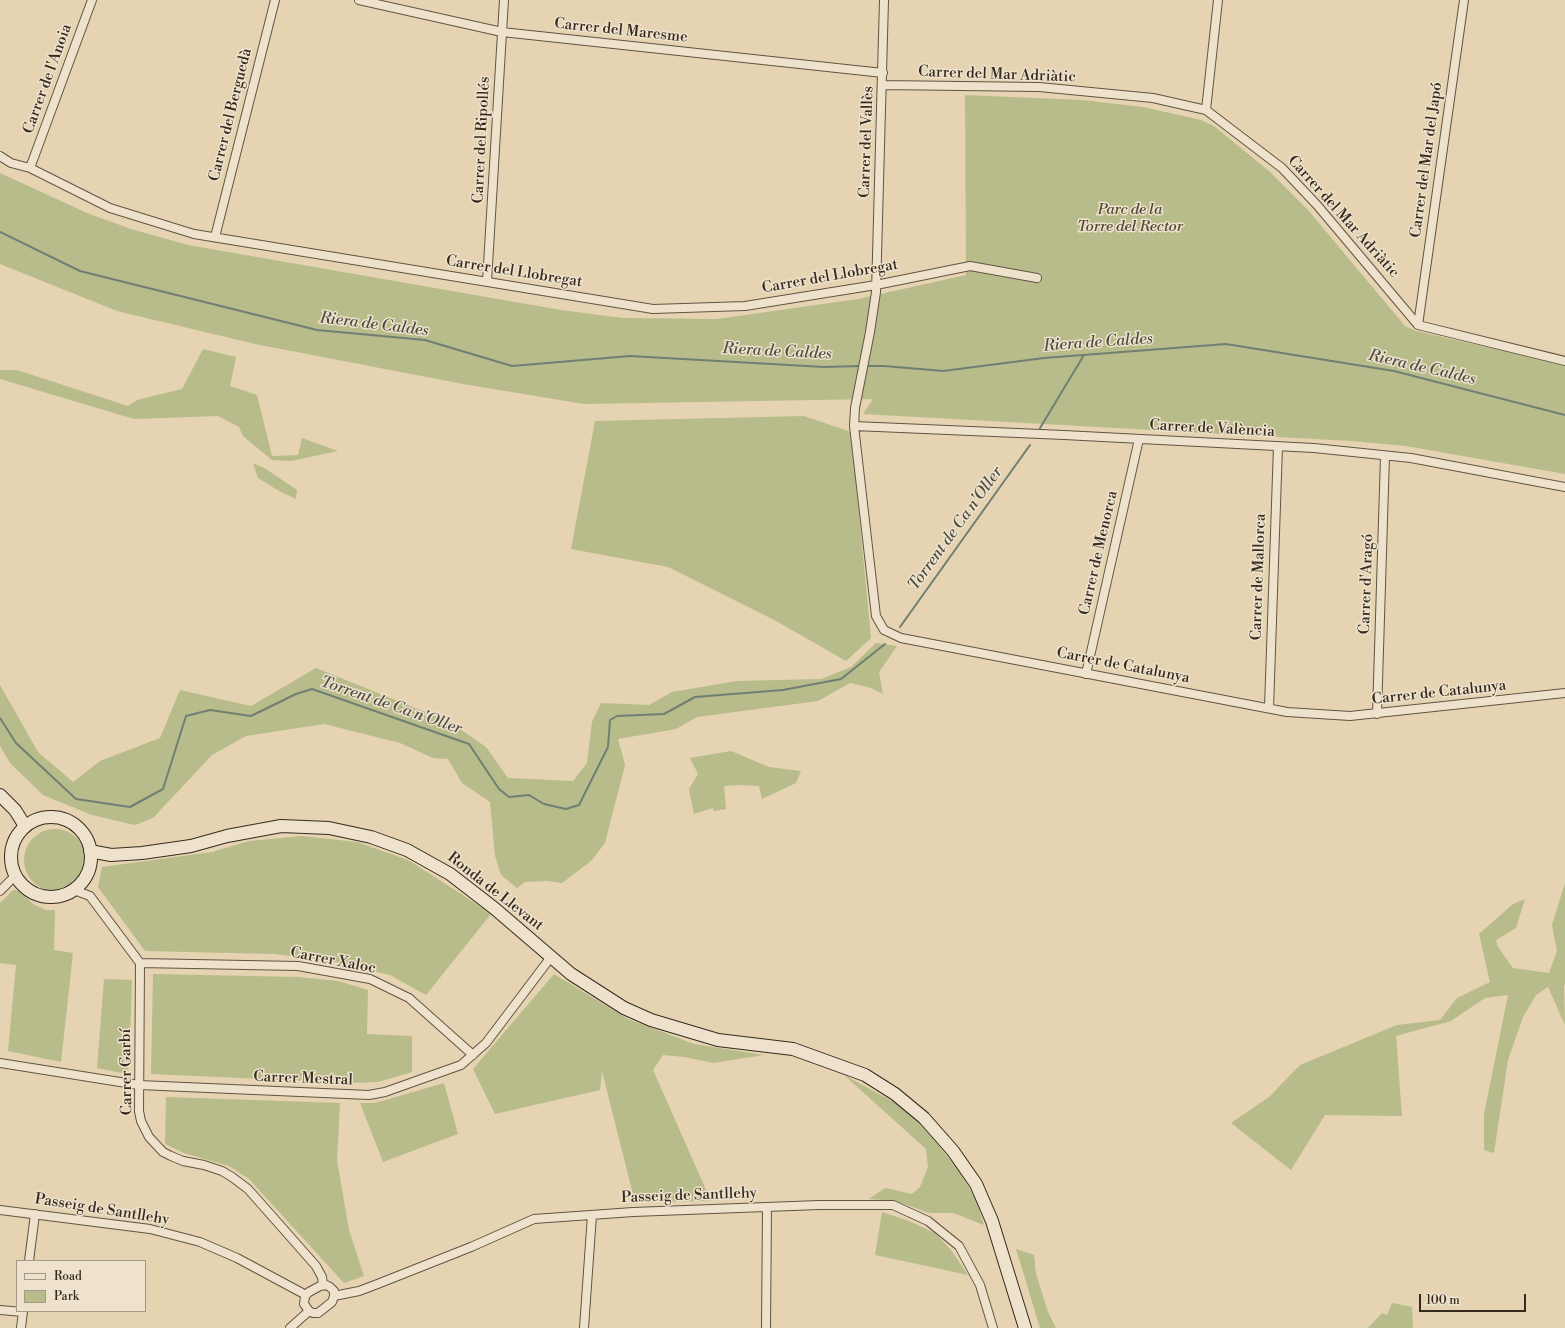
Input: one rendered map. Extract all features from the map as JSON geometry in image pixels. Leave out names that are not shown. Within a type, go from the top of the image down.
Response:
[{"type":"main road","points":[[0,795],[15,810],[25,826]]},
{"type":"main road","points":[[45,818],[61,818],[73,824],[87,840],[90,851],[90,865],[84,880],[74,890],[54,898],[43,897],[30,892],[23,887],[15,876],[11,863],[12,849],[16,837],[25,826],[45,818]]},
{"type":"main road","name":"Ronda de Llevant","points":[[90,851],[111,855],[142,853],[191,846],[227,836],[281,826],[329,828],[371,837],[407,850],[450,874],[494,908],[571,974],[624,1008],[651,1020],[718,1040],[793,1049],[865,1075],[895,1094],[924,1118],[953,1151],[976,1184],[992,1221],[1025,1328]]},
{"type":"street","name":"Carrer de l'Anoia","points":[[30,168],[92,0]]},
{"type":"street","name":"Carrer del Berguedà","points":[[215,237],[275,0]]},
{"type":"street","name":"Carrer del Maresme","points":[[359,0],[502,32],[883,73]]},
{"type":"street","name":"Carrer del Ripollés","points":[[487,281],[504,0]]},
{"type":"street","name":"Carrer del Vallès","points":[[870,332],[876,285],[883,86],[884,0]]},
{"type":"street","points":[[1206,110],[1218,0]]},
{"type":"street","name":"Carrer del Mar del Japó","points":[[1418,325],[1464,0]]},
{"type":"street","name":"Carrer del Mar Adriàtic","points":[[883,86],[1039,87],[1153,98],[1206,110],[1282,168],[1317,205],[1418,325]]},
{"type":"street","name":"Carrer del Llobregat","points":[[0,156],[11,163],[30,168],[110,208],[194,234],[653,309],[745,306],[876,285],[970,266],[1036,278]]},
{"type":"street","points":[[1418,325],[1565,361]]},
{"type":"street","name":"Carrer de Catalunya","points":[[870,332],[855,408],[854,426],[876,616],[884,630],[900,638],[1287,712],[1350,716],[1565,693]]},
{"type":"street","name":"Carrer de València","points":[[854,426],[1314,448],[1411,458],[1565,487]]},
{"type":"street","name":"Carrer de Menorca","points":[[1086,674],[1139,439]]},
{"type":"street","name":"Carrer de Mallorca","points":[[1269,708],[1278,446]]},
{"type":"street","name":"Carrer d'Aragó","points":[[1377,714],[1385,456]]},
{"type":"street","points":[[0,891],[15,876]]},
{"type":"street","points":[[74,890],[90,896],[140,963]]},
{"type":"street","name":"Carrer Mestral","points":[[0,1063],[139,1086],[369,1095],[385,1092],[461,1065],[486,1043],[551,957]]},
{"type":"street","name":"Carrer Xaloc","points":[[140,963],[298,966],[370,979],[409,998],[473,1055]]},
{"type":"street","name":"Carrer Garbí","points":[[140,963],[139,1111],[141,1121],[149,1137],[163,1152],[177,1159],[204,1165],[222,1172],[232,1177],[248,1189],[316,1266],[322,1277],[323,1285]]},
{"type":"street","name":"Passeig de Santllehy","points":[[334,1296],[359,1291],[376,1285],[471,1247],[534,1219],[767,1207],[893,1205],[928,1221],[958,1246],[980,1285],[993,1328]]},
{"type":"street","points":[[766,1328],[767,1207]]},
{"type":"street","name":"Passeig de Santllehy","points":[[0,1210],[150,1229],[200,1242],[237,1258],[306,1295]]},
{"type":"street","points":[[29,1260],[35,1214]]},
{"type":"street","points":[[584,1328],[592,1215]]},
{"type":"street","points":[[323,1285],[330,1287],[334,1291],[332,1302],[318,1314],[313,1313],[309,1311],[304,1304],[304,1300],[306,1295],[323,1285]]},
{"type":"street","points":[[0,1310],[16,1311]]},
{"type":"street","points":[[290,1328],[309,1311]]},
{"type":"street","points":[[21,1328],[23,1312]]},
{"type":"green space","name":"Parc de la Torre del Rector","points":[[965,95],[1082,100],[1143,107],[1201,120],[1214,126],[1269,171],[1308,210],[1405,326],[1416,331],[1565,364],[1565,474],[1406,446],[1351,441],[863,414],[873,399],[584,404],[463,384],[255,344],[117,311],[0,264],[0,173],[87,213],[131,229],[188,245],[561,310],[623,318],[717,319],[858,299],[966,275]]},
{"type":"green space","points":[[203,349],[236,357],[230,386],[257,395],[272,456],[298,455],[302,438],[338,451],[291,461],[272,460],[243,436],[239,427],[218,416],[134,419],[0,379],[0,370],[17,370],[128,406],[137,400],[182,389]]},
{"type":"green space","points":[[804,416],[851,432],[871,638],[846,661],[778,622],[668,567],[571,549],[595,421]]},
{"type":"green space","points":[[253,463],[266,469],[297,490],[296,499],[279,491],[258,478]]},
{"type":"green space","points":[[876,643],[897,646],[879,672],[883,694],[871,688],[850,683],[818,701],[697,717],[676,729],[618,739],[625,765],[605,843],[591,861],[562,883],[547,881],[525,882],[517,888],[501,875],[495,856],[490,802],[462,783],[448,759],[433,758],[400,743],[324,724],[246,736],[212,755],[153,818],[135,825],[92,815],[43,795],[10,763],[0,746],[0,685],[38,752],[73,782],[100,761],[160,738],[180,690],[251,706],[316,668],[450,722],[486,747],[508,778],[573,781],[587,763],[592,722],[601,703],[649,705],[672,692],[737,681],[821,679],[851,667]]},
{"type":"green space","points":[[731,751],[769,767],[801,771],[796,783],[762,799],[759,786],[724,786],[726,809],[714,811],[713,808],[694,814],[689,789],[698,774],[690,758]]},
{"type":"green space","points":[[55,829],[67,831],[77,838],[84,848],[86,860],[84,872],[77,882],[67,889],[55,891],[43,889],[33,882],[26,872],[24,860],[26,848],[33,838],[43,831]]},
{"type":"green space","points":[[302,836],[357,842],[408,860],[491,914],[426,995],[390,975],[331,961],[274,954],[145,951],[98,887],[102,867],[212,852],[249,841]]},
{"type":"green space","points":[[1565,883],[1565,1025],[1548,987],[1536,995],[1523,1017],[1508,1060],[1494,1153],[1484,1150],[1484,1114],[1508,995],[1485,998],[1451,1021],[1396,1036],[1402,1116],[1325,1115],[1291,1170],[1231,1123],[1269,1097],[1300,1065],[1397,1025],[1440,1020],[1457,998],[1490,982],[1479,934],[1513,904],[1525,899],[1516,928],[1496,940],[1498,947],[1513,968],[1549,973],[1557,951],[1552,925]]},
{"type":"green space","points":[[13,890],[20,891],[33,904],[46,910],[55,910],[54,950],[73,953],[61,1062],[8,1051],[16,965],[0,963],[0,903]]},
{"type":"green space","points":[[153,974],[298,977],[338,981],[368,990],[367,1034],[412,1036],[412,1072],[378,1082],[352,1083],[151,1074]]},
{"type":"green space","points":[[554,974],[628,1019],[694,1044],[764,1055],[713,1063],[685,1057],[663,1055],[653,1070],[711,1201],[635,1202],[602,1071],[600,1090],[495,1114],[473,1069]]},
{"type":"green space","points":[[104,979],[132,980],[129,1067],[127,1071],[122,1073],[97,1068]]},
{"type":"green space","points":[[844,1075],[901,1106],[922,1126],[958,1170],[976,1199],[984,1225],[953,1213],[929,1213],[896,1201],[869,1199],[885,1188],[912,1194],[920,1187],[928,1167],[926,1149]]},
{"type":"green space","points":[[444,1083],[458,1134],[383,1162],[360,1103],[375,1103]]},
{"type":"green space","points":[[166,1097],[340,1103],[337,1160],[349,1230],[364,1276],[344,1283],[249,1179],[229,1166],[184,1153],[165,1144]]},
{"type":"green space","points":[[882,1212],[909,1221],[935,1233],[951,1250],[968,1275],[875,1255]]},
{"type":"green space","points":[[1016,1249],[1034,1255],[1036,1274],[1048,1312],[1056,1328],[1040,1328]]},
{"type":"green space","points":[[1392,1303],[1412,1307],[1413,1328],[1368,1328],[1382,1313],[1387,1315]]},
{"type":"waterway","name":"Riera de Caldes","points":[[0,232],[80,271],[317,330],[425,340],[512,366],[630,356],[824,367],[861,366]]},
{"type":"waterway","name":"Riera de Caldes","points":[[866,366],[943,371],[1044,358],[1226,344],[1394,371],[1565,415]]},
{"type":"waterway","name":"Torrent de Ca n'Oller","points":[[1040,428],[1084,355]]},
{"type":"waterway","name":"Torrent de Ca n'Oller","points":[[900,627],[1030,445]]},
{"type":"waterway","name":"Torrent de Ca n'Oller","points":[[0,718],[16,743],[76,799],[130,807],[163,789],[186,716],[210,710],[251,716],[296,694],[312,689],[469,744],[499,789],[509,797],[529,795],[544,804],[566,809],[579,805],[608,747],[610,720],[617,716],[664,714],[695,697],[783,690],[841,679],[885,644]]}]
